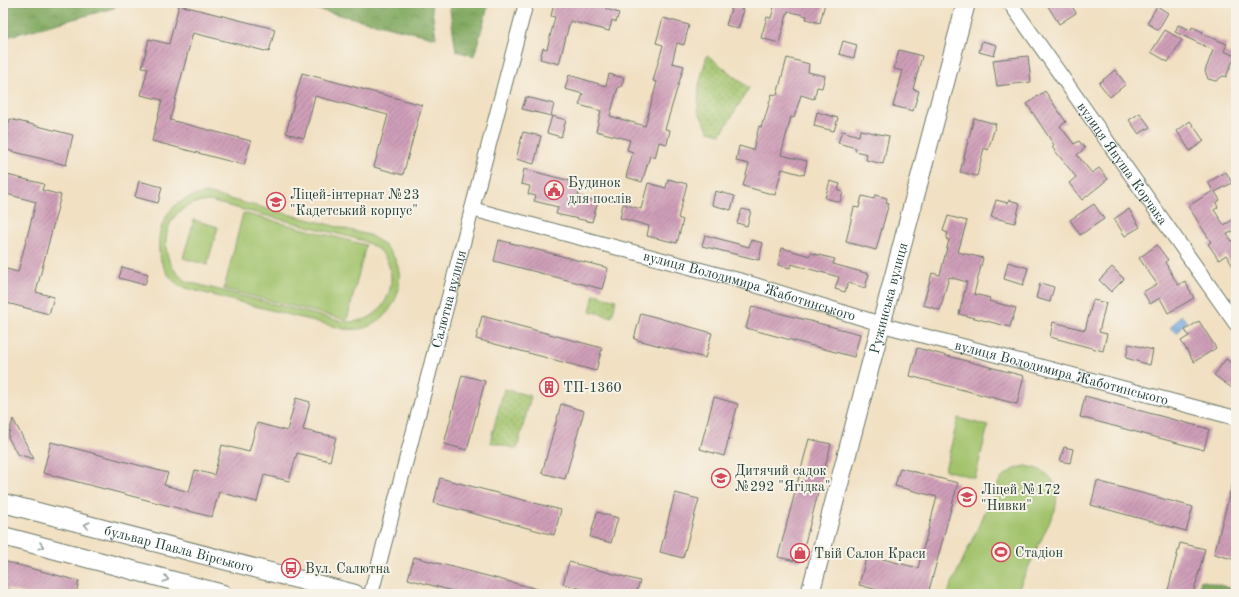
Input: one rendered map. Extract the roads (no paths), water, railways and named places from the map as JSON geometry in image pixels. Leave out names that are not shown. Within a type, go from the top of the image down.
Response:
[{"type":"street","name":"Салютна вулиця","points":[[371,594],[526,3]]},
{"type":"street","name":"Ружинська вулиця","points":[[810,594],[966,3]]},
{"type":"street","name":"вулиця Януша Корчака","points":[[1010,3],[1236,324]]},
{"type":"street","name":"вулиця Володимира Жаботинського","points":[[472,209],[742,282],[881,324],[1236,418]]},
{"type":"street","name":"бульвар Павла Вірського","points":[[3,503],[355,594]]},
{"type":"street","points":[[3,536],[223,594]]},
{"type":"water","points":[[1181,315],[1186,321],[1177,333],[1170,328]]},
{"type":"place","name":"Будинок для послів","points":[[554,190]]},
{"type":"place","name":"Ліцей-інтернат №23 \"Кадетський корпус\"","points":[[276,202]]},
{"type":"place","name":"ТП-1360","points":[[549,387]]},
{"type":"place","name":"Дитячий садок №292 \"Ягідка\"","points":[[721,478]]},
{"type":"place","name":"Ліцей №172 \"Нивки\"","points":[[967,497]]},
{"type":"place","name":"Стадіон","points":[[1001,552]]},
{"type":"place","name":"Твій Салон Краси","points":[[800,553]]},
{"type":"place","name":"Вул. Салютна","points":[[291,568]]}]
